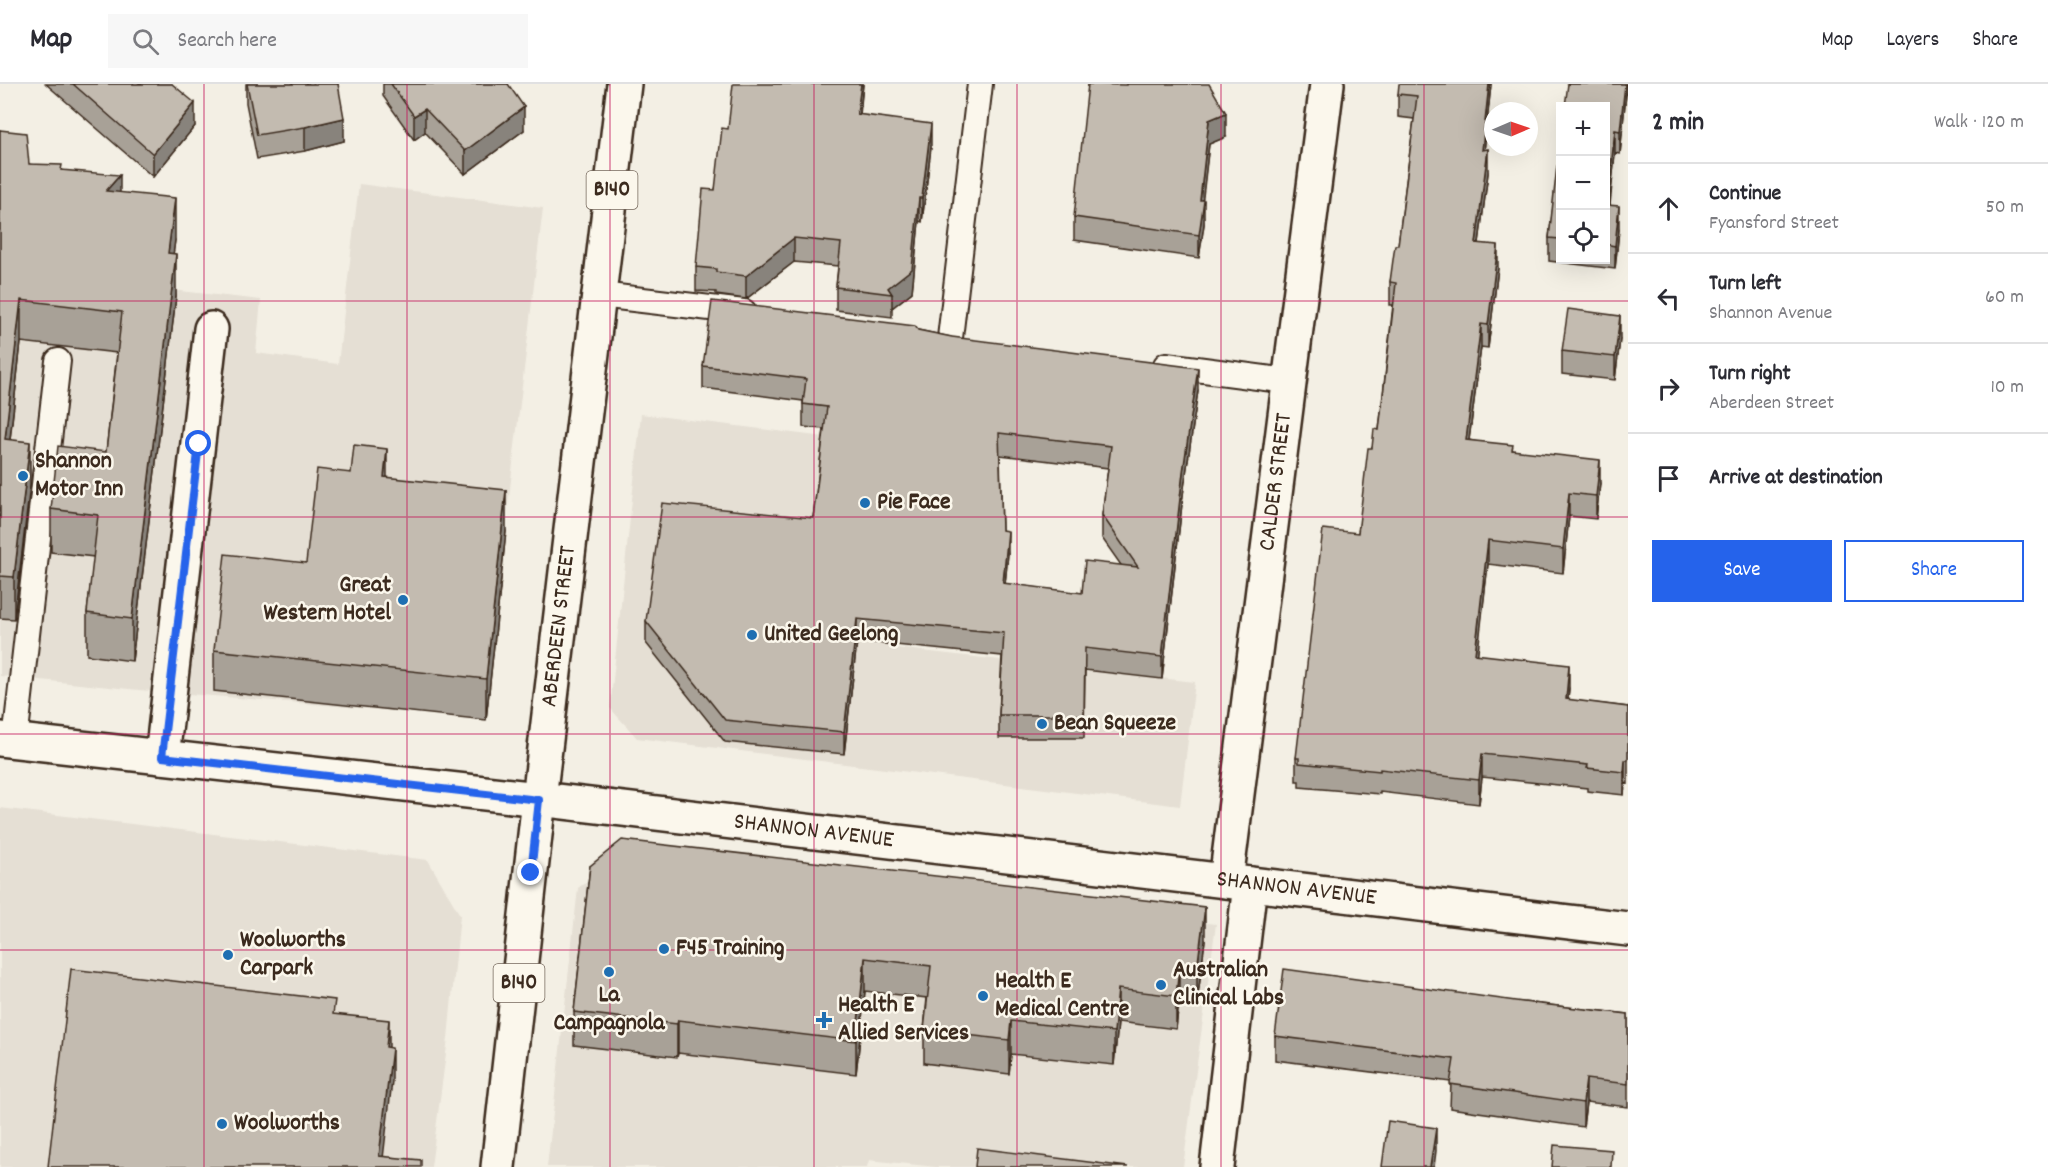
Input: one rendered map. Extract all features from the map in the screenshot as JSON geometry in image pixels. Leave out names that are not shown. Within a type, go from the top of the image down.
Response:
[{"type":"main road","name":"ABERDEEN STREET","points":[[498,1167],[624,84]]},
{"type":"main road","name":"CALDER STREET","points":[[1217,1167],[1238,883],[1288,381],[1327,84]]},
{"type":"main road","points":[[162,757],[211,329]]},
{"type":"main road","name":"SHANNON AVENUE","points":[[8,740],[539,800],[1628,929]]},
{"type":"lane","points":[[950,338],[980,84]]},
{"type":"lane","points":[[600,295],[763,315]]},
{"type":"lane","points":[[8,740],[58,361]]},
{"type":"lane","points":[[1149,363],[1288,381]]},
{"type":"shaded area","points":[[359,184],[543,208],[483,718],[139,690],[0,676],[0,271],[261,300],[256,353],[338,364]]},
{"type":"shaded area","points":[[641,414],[920,449],[896,648],[1195,682],[1180,806],[637,738],[610,708]]},
{"type":"shaded area","name":"Woolworths Carpark","points":[[0,808],[428,860],[460,915],[448,1038],[431,1167],[0,1167]]},
{"type":"shaded area","points":[[617,859],[1216,924],[1183,1167],[936,1167],[869,1160],[867,1167],[547,1167],[578,888]]},
{"type":"building","points":[[73,84],[172,84],[195,103],[153,154]]},
{"type":"building","points":[[247,84],[338,84],[344,118],[257,135]]},
{"type":"building","points":[[391,84],[508,84],[524,107],[465,151],[425,109],[414,116]]},
{"type":"building","points":[[733,84],[861,84],[857,114],[931,124],[922,198],[919,198],[912,269],[888,288],[892,294],[836,287],[841,243],[794,238],[746,276],[696,267],[703,189],[715,190],[722,128],[728,129]]},
{"type":"building","points":[[1088,84],[1209,84],[1226,113],[1209,120],[1200,200],[1204,200],[1199,235],[1074,217]]},
{"type":"building","points":[[1399,84],[1489,84],[1487,102],[1484,102],[1482,150],[1484,150],[1484,156],[1487,156],[1476,243],[1498,245],[1488,325],[1481,324],[1466,440],[1513,445],[1512,450],[1600,460],[1596,496],[1569,493],[1563,549],[1488,540],[1475,654],[1569,665],[1566,699],[1628,707],[1628,760],[1625,760],[1624,772],[1587,768],[1588,765],[1482,754],[1479,780],[1299,763],[1299,758],[1296,758],[1323,529],[1358,533],[1368,448],[1372,448],[1374,429],[1379,430],[1396,283],[1390,282],[1395,245],[1398,245],[1417,96],[1398,94]]},
{"type":"building","points":[[1568,84],[1625,84],[1620,131],[1615,130],[1610,177],[1610,102],[1566,102]]},
{"type":"building","points":[[0,130],[26,133],[29,164],[62,165],[61,170],[120,175],[106,191],[175,198],[168,253],[176,254],[132,619],[87,613],[98,515],[51,509],[58,446],[106,452],[122,312],[21,300],[5,439],[30,442],[14,577],[0,576]]},
{"type":"building","points":[[1556,175],[1556,239],[1549,238]]},
{"type":"building","points":[[1610,205],[1619,206],[1615,246],[1610,245]]},
{"type":"building","points":[[712,301],[915,326],[918,330],[952,337],[1198,368],[1183,472],[1162,657],[1085,648],[1084,715],[999,715],[1004,633],[857,619],[844,732],[725,720],[646,621],[662,503],[813,518],[827,407],[803,404],[806,379],[703,366]],"holes":[[[999,433],[1111,446],[1102,515],[1138,567],[1085,561],[1082,593],[1003,583],[1008,531],[1002,530]]]},
{"type":"building","points":[[1568,309],[1620,316],[1615,357],[1562,351]]},
{"type":"building","name":"Great Western Hotel","points":[[354,445],[387,449],[384,477],[506,490],[486,679],[214,650],[225,554],[306,563],[317,469],[351,473]]},
{"type":"building","points":[[622,840],[1205,907],[1197,970],[1179,968],[1176,996],[1118,989],[1114,1032],[1011,1021],[1009,1040],[924,1030],[931,966],[865,958],[856,1041],[678,1020],[677,1024],[574,1012],[590,866]]},
{"type":"building","name":"Woolworths","points":[[71,969],[335,1000],[333,1014],[389,1020],[386,1047],[392,1048],[379,1156],[421,1160],[421,1167],[48,1167]]},
{"type":"building","points":[[1284,969],[1628,1014],[1628,1084],[1586,1079],[1583,1103],[1450,1084],[1454,1059],[1275,1036]]},
{"type":"building","points":[[1388,1121],[1436,1128],[1430,1167],[1382,1167]]},
{"type":"building","points":[[1554,1145],[1612,1150],[1611,1167],[1552,1167]]},
{"type":"building","points":[[977,1148],[1128,1167],[975,1167]]},
{"type":"place","name":"Shannon Motor Inn","points":[[23,476]]},
{"type":"place","name":"Pie Face","points":[[865,503]]},
{"type":"place","name":"Great Western Hotel","points":[[403,600]]},
{"type":"place","name":"United Geelong","points":[[752,635]]},
{"type":"place","name":"Bean Squeeze","points":[[1042,724]]},
{"type":"place","name":"F45 Training","points":[[664,949]]},
{"type":"place","name":"Woolworths Carpark","points":[[228,955]]},
{"type":"place","name":"La Campagnola","points":[[609,972]]},
{"type":"place","name":"Australian Clinical Labs","points":[[1161,985]]},
{"type":"place","name":"Health E Medical Centre","points":[[983,996]]},
{"type":"place","name":"Health E Allied Services","points":[[824,1020]]},
{"type":"place","name":"Woolworths","points":[[222,1124]]},
{"type":"route","points":[[199,444],[162,757],[539,800],[531,873]]}]
